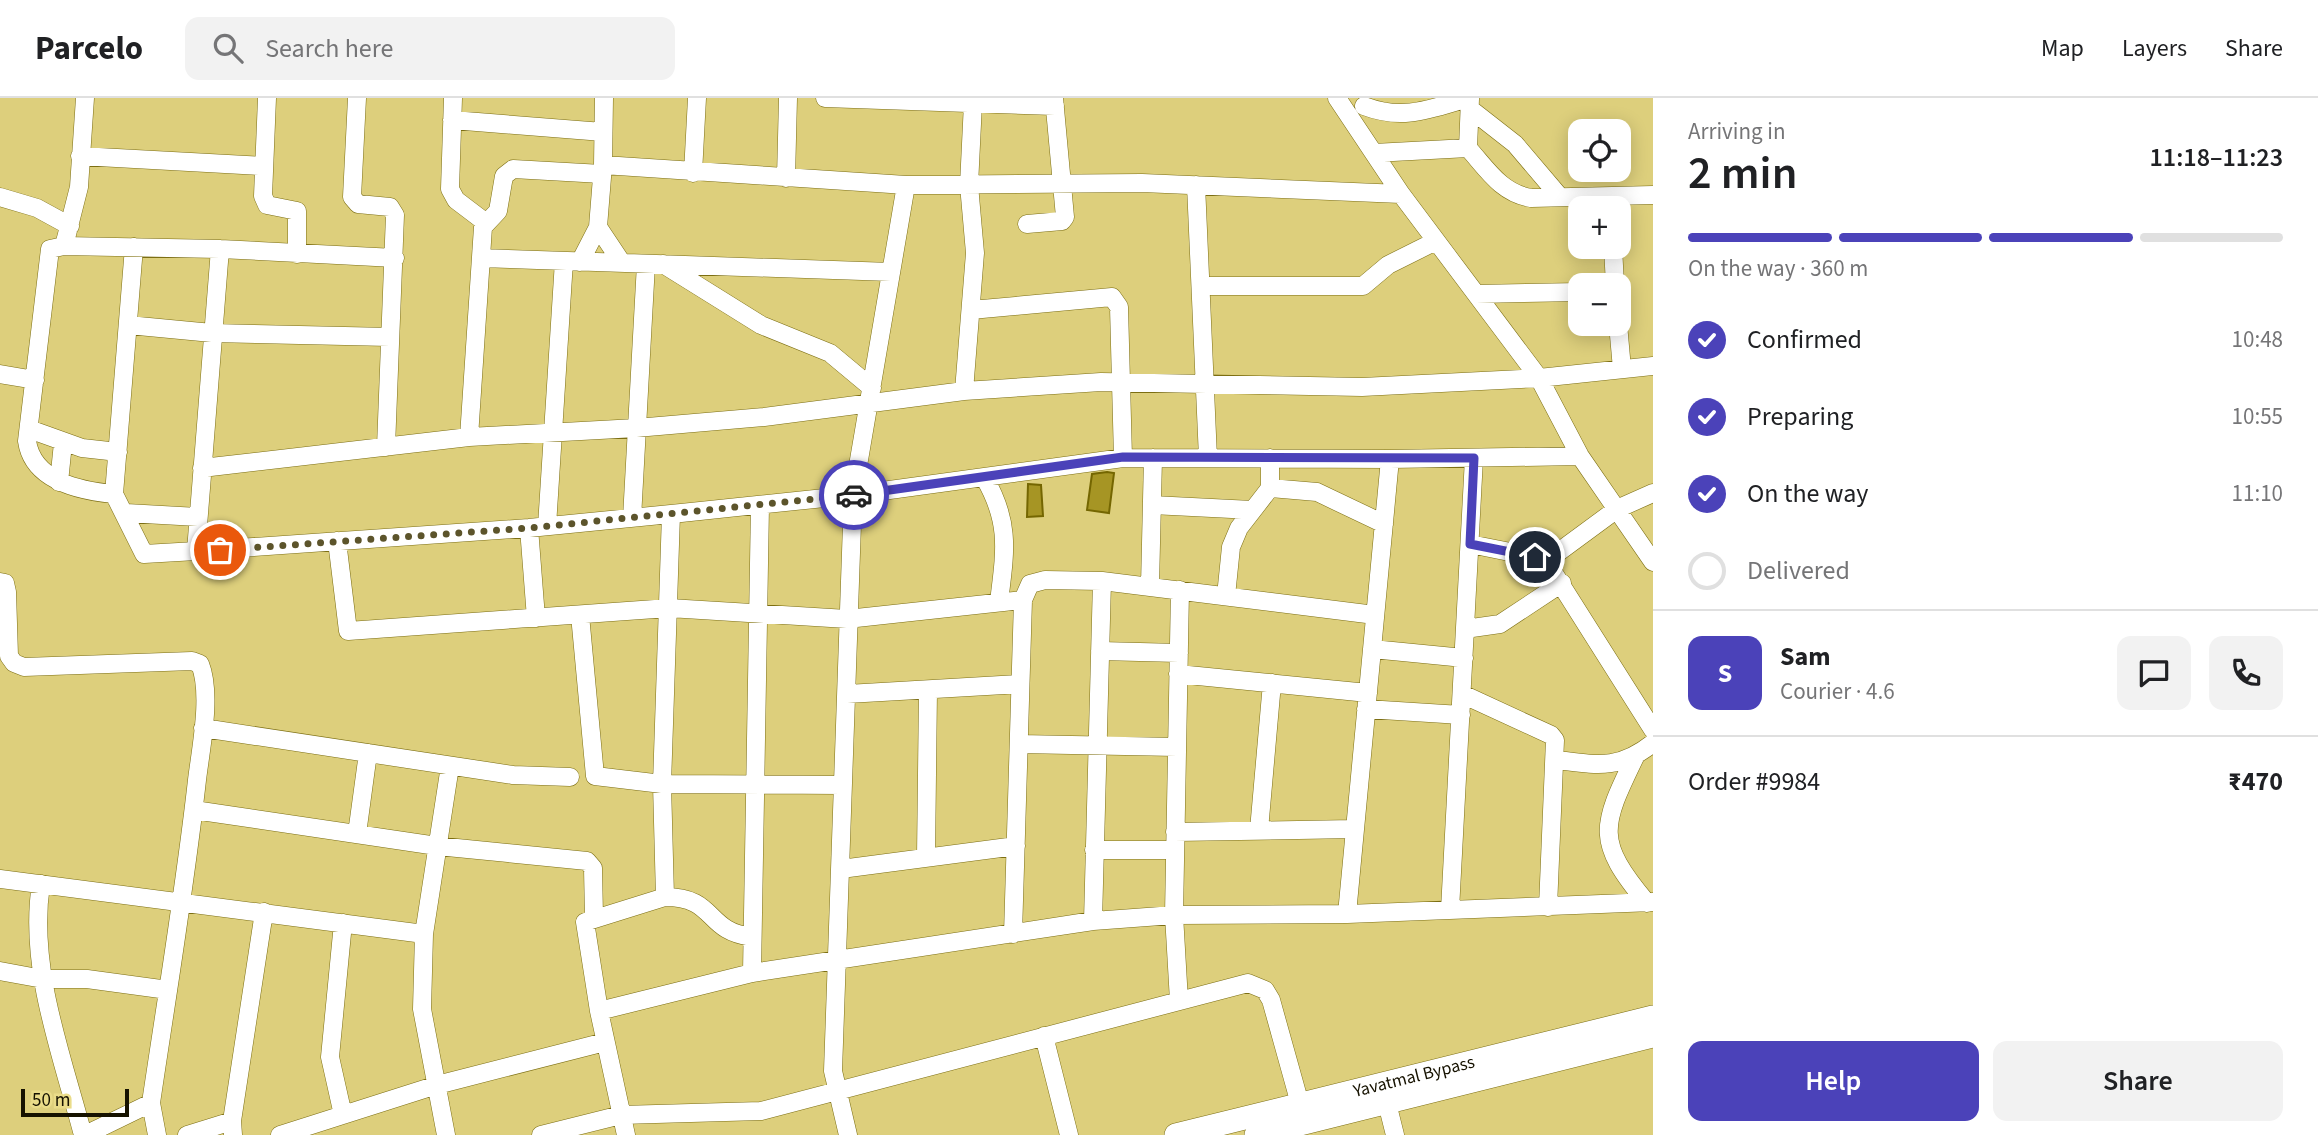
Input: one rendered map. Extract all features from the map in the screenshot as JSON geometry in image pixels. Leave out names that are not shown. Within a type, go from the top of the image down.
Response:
[{"type":"main road","name":"Yavatmal Bypass","points":[[1256,1135],[1653,1017]]},
{"type":"main road","name":"Yavatmal Bypass","points":[[1176,1135],[1304,1121],[1387,1103],[1653,1036]]},
{"type":"street","points":[[64,246],[79,187],[85,98]]},
{"type":"street","points":[[267,98],[262,166],[264,203],[297,211],[298,254]]},
{"type":"street","points":[[357,98],[352,197],[358,204],[394,210],[386,447]]},
{"type":"street","points":[[453,98],[451,194],[485,222]]},
{"type":"street","points":[[536,618],[538,527],[572,262],[598,227],[604,98]]},
{"type":"street","points":[[693,173],[697,98]]},
{"type":"street","points":[[786,178],[788,98]]},
{"type":"street","points":[[825,98],[973,103],[1055,102],[1064,219],[1027,224]]},
{"type":"street","points":[[1337,98],[1401,194],[1539,378],[1580,456],[1653,562]]},
{"type":"street","points":[[1354,123],[1365,102],[1391,115],[1404,115],[1469,101]]},
{"type":"street","points":[[1469,101],[1468,148],[1512,193],[1531,198],[1568,198]]},
{"type":"street","points":[[1469,101],[1515,144],[1560,197]]},
{"type":"street","points":[[964,391],[975,236],[970,184],[973,103]]},
{"type":"street","points":[[452,120],[603,132]]},
{"type":"street","points":[[1374,153],[1468,148]]},
{"type":"street","points":[[80,156],[262,166]]},
{"type":"street","points":[[470,437],[485,222],[498,211],[506,171],[513,169],[602,169],[906,185],[1196,185],[1401,194]]},
{"type":"street","points":[[848,1135],[833,1071],[839,959],[847,619],[853,495],[906,185]]},
{"type":"street","points":[[1196,185],[1208,458]]},
{"type":"street","points":[[1631,198],[1653,195]]},
{"type":"street","points":[[0,197],[37,208],[70,226]]},
{"type":"street","points":[[598,227],[622,263]]},
{"type":"street","points":[[1201,286],[1363,286],[1388,265],[1436,241]]},
{"type":"street","points":[[114,494],[89,492],[59,482],[36,463],[29,452],[29,429],[47,257],[54,246],[220,249],[394,258]]},
{"type":"street","points":[[134,247],[114,494],[144,554],[632,518],[853,495],[1123,457],[1390,459],[1580,456]]},
{"type":"street","points":[[196,551],[220,249]]},
{"type":"street","points":[[481,258],[891,272]]},
{"type":"street","points":[[654,264],[761,326],[830,353],[871,396]]},
{"type":"street","points":[[632,518],[636,428],[654,264]]},
{"type":"street","points":[[1476,294],[1568,292]]},
{"type":"street","points":[[971,310],[1112,297],[1119,307],[1123,457]]},
{"type":"street","points":[[128,326],[212,333],[390,337]]},
{"type":"street","points":[[1619,336],[1622,369]]},
{"type":"street","points":[[202,468],[470,437],[636,428],[764,417],[871,396],[1119,383],[1362,387],[1539,378],[1653,366]]},
{"type":"street","points":[[0,374],[35,380]]},
{"type":"street","points":[[29,429],[63,443],[118,452]]},
{"type":"street","points":[[59,482],[63,443]]},
{"type":"street","points":[[1150,586],[1153,458]]},
{"type":"street","points":[[1226,596],[1231,547],[1239,528],[1270,488],[1270,458]]},
{"type":"street","points":[[1450,910],[1474,458]]},
{"type":"street","points":[[1347,914],[1390,459]]},
{"type":"street","points":[[984,477],[998,500],[1004,522],[1006,545],[999,602]]},
{"type":"street","points":[[1270,488],[1317,492],[1384,524]]},
{"type":"street","points":[[1545,562],[1617,509],[1653,493]]},
{"type":"street","points":[[752,972],[760,505]]},
{"type":"street","points":[[1152,505],[1252,510]]},
{"type":"street","points":[[125,513],[198,517]]},
{"type":"street","points":[[665,897],[662,783],[671,514]]},
{"type":"street","points":[[337,541],[348,631],[669,608],[847,619],[1023,600]]},
{"type":"street","points":[[1470,544],[1535,557],[1545,562],[1648,711],[1653,730]]},
{"type":"street","points":[[1013,934],[1023,600],[1030,584],[1036,581],[1102,581],[1375,615]]},
{"type":"street","points":[[1093,921],[1102,581]]},
{"type":"street","points":[[0,582],[5,583],[7,592],[9,656],[14,663],[24,667],[192,661],[200,664],[203,672],[203,728],[184,901],[167,990],[151,1103],[157,1135]]},
{"type":"street","points":[[1465,629],[1500,624],[1562,583]]},
{"type":"street","points":[[1179,1001],[1174,915],[1180,590]]},
{"type":"street","points":[[580,615],[592,772],[600,779],[662,783],[843,785]]},
{"type":"street","points":[[1372,649],[1464,658]]},
{"type":"street","points":[[1100,651],[1179,653]]},
{"type":"street","points":[[1178,674],[1272,683],[1461,715]]},
{"type":"street","points":[[1259,830],[1272,683]]},
{"type":"street","points":[[847,694],[1020,684]]},
{"type":"street","points":[[926,857],[928,690]]},
{"type":"street","points":[[1462,694],[1551,735],[1557,748],[1548,907]]},
{"type":"street","points":[[203,728],[513,775],[569,777]]},
{"type":"street","points":[[1557,760],[1617,764],[1635,757],[1653,743]]},
{"type":"street","points":[[1019,744],[1177,747]]},
{"type":"street","points":[[358,834],[368,753]]},
{"type":"street","points":[[1635,757],[1613,805],[1608,820],[1608,835],[1618,867],[1650,903]]},
{"type":"street","points":[[446,1135],[422,1009],[424,934],[450,766]]},
{"type":"street","points":[[194,810],[437,846],[587,861],[593,868],[594,917]]},
{"type":"street","points":[[1094,850],[1259,830],[1354,829]]},
{"type":"street","points":[[841,869],[1016,846]]},
{"type":"street","points":[[0,879],[424,934]]},
{"type":"street","points":[[41,884],[37,919],[43,979],[84,1135],[151,1103]]},
{"type":"street","points":[[626,1135],[599,1011],[585,922],[665,897],[691,899],[726,931],[752,937]]},
{"type":"street","points":[[599,1011],[752,972],[1093,921],[1174,915],[1347,914],[1650,903]]},
{"type":"street","points":[[187,1135],[232,1128],[264,912]]},
{"type":"street","points":[[342,1115],[330,1057],[343,923]]},
{"type":"street","points":[[0,971],[43,979],[87,979],[167,990]]},
{"type":"street","points":[[541,1135],[621,1115],[761,1111],[1248,983],[1265,990],[1271,1000],[1304,1121]]},
{"type":"street","points":[[1044,1037],[1067,1134]]},
{"type":"street","points":[[280,1135],[437,1085],[605,1042]]},
{"type":"street","points":[[1387,1103],[1395,1135]]},
{"type":"building","points":[[1114,473],[1109,513],[1087,510],[1092,474]]},
{"type":"building","points":[[1028,484],[1041,485],[1043,516],[1027,517]]},
{"type":"way so far","points":[[220,550],[529,528],[854,495]]},
{"type":"route","points":[[854,495],[1123,457],[1474,458],[1470,544],[1535,557]]}]
